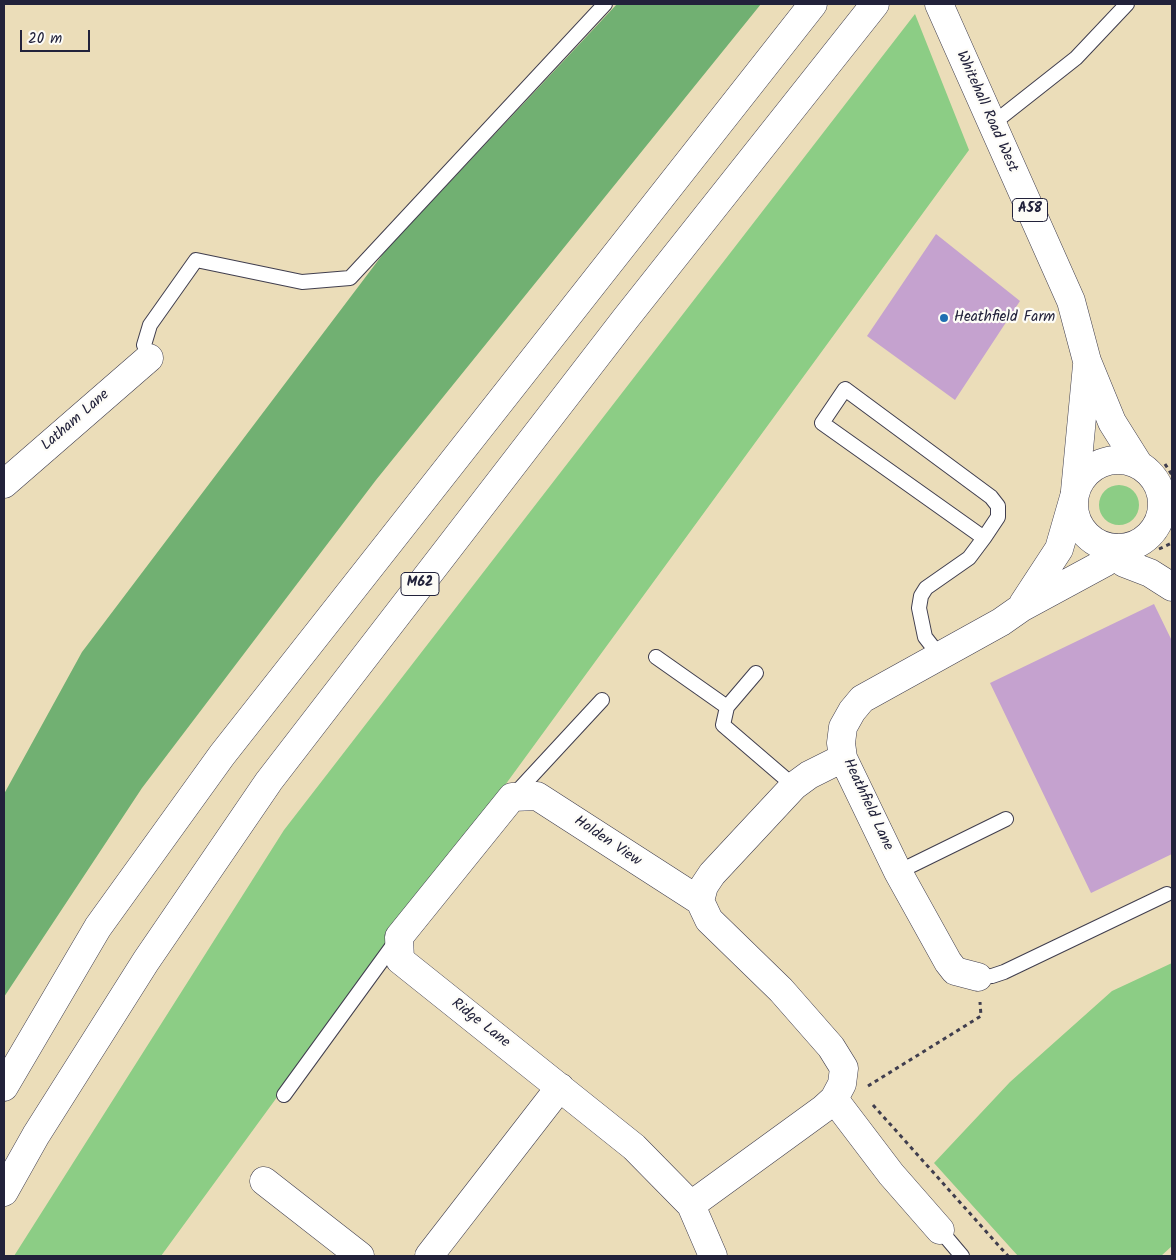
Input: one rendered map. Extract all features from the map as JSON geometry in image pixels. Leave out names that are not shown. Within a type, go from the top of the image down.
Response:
[{"type":"main road","points":[[4,1087],[98,928],[222,755],[813,4]]},
{"type":"main road","name":"M62","points":[[4,1192],[41,1126],[146,961],[269,781],[626,318],[875,4]]},
{"type":"main road","name":"Whitehall Road West","points":[[939,4],[1071,302],[1087,360],[1112,422],[1138,465]]},
{"type":"main road","name":"Latham Lane","points":[[4,484],[149,358]]},
{"type":"main road","name":"Whitehall Road West","points":[[1075,496],[1087,360]]},
{"type":"main road","points":[[1075,496],[1084,477],[1099,464],[1112,460],[1126,460],[1138,465]]},
{"type":"main road","name":"A58","points":[[1138,465],[1150,474],[1158,486],[1172,527]]},
{"type":"main road","name":"A58","points":[[1075,496],[1077,519],[1089,537],[1101,545],[1116,548],[1124,563],[1150,573],[1172,587]]},
{"type":"main road","name":"Heathfield Lane","points":[[1020,608],[1059,549],[1075,496]]},
{"type":"main road","points":[[1116,548],[1131,546],[1145,540],[1155,528],[1161,515],[1162,500]]},
{"type":"main road","name":"Heathfield Lane","points":[[978,977],[955,970],[948,962],[898,872],[843,758],[841,743],[843,727],[852,711],[862,699],[1001,622],[1020,608],[1106,562],[1116,548]]},
{"type":"main road","points":[[713,1256],[691,1205],[834,1099],[842,1084],[844,1068],[831,1047],[787,997],[709,920],[700,901],[704,886],[712,874],[794,786],[809,775],[843,758]]},
{"type":"main road","name":"Holden View","points":[[512,797],[537,796],[700,901]]},
{"type":"main road","points":[[400,948],[512,797]]},
{"type":"main road","name":"Ridge Lane","points":[[400,948],[560,1087],[634,1147],[691,1205]]},
{"type":"main road","points":[[429,1256],[560,1087]]},
{"type":"main road","points":[[834,1099],[891,1174],[940,1230]]},
{"type":"main road","points":[[264,1181],[360,1256]]},
{"type":"lane","points":[[149,358],[144,345],[150,325],[196,260],[302,282],[350,278],[605,4]]},
{"type":"lane","points":[[991,125],[1076,58],[1127,4]]},
{"type":"lane","points":[[939,655],[925,637],[919,608],[921,596],[926,588],[969,558],[984,538],[998,517],[998,506],[991,497],[845,389],[822,423],[984,538]]},
{"type":"lane","points":[[656,657],[727,707]]},
{"type":"lane","points":[[756,673],[727,707],[723,725],[794,786]]},
{"type":"lane","points":[[512,797],[602,700]]},
{"type":"lane","points":[[898,872],[1006,819]]},
{"type":"lane","points":[[978,977],[992,976],[1004,972],[1167,894]]},
{"type":"lane","points":[[284,1095],[400,948]]},
{"type":"lane","points":[[940,1230],[962,1256]]},
{"type":"path","points":[[844,1068],[860,1090],[981,1016],[978,977]]},
{"type":"path","points":[[867,1098],[1008,1256]]},
{"type":"green space","points":[[617,4],[761,4],[376,480],[142,788],[4,997],[4,794],[82,652],[386,250]]},
{"type":"green space","points":[[915,14],[969,150],[161,1256],[14,1256],[284,830]]},
{"type":"green space","points":[[1123,485],[1130,488],[1136,494],[1139,505],[1138,513],[1130,522],[1123,525],[1115,525],[1108,522],[1100,513],[1099,501],[1102,494],[1111,486]]},
{"type":"green space","points":[[1172,963],[1172,1246],[1161,1256],[1018,1256],[934,1163],[1010,1082],[1112,991]]},
{"type":"building","name":"Heathfield Farm","points":[[936,234],[1020,301],[955,400],[867,336]]},
{"type":"building","points":[[1154,604],[1172,641],[1172,854],[1091,893],[990,683]]},
{"type":"place","name":"Heathfield Farm","points":[[944,318]]}]
